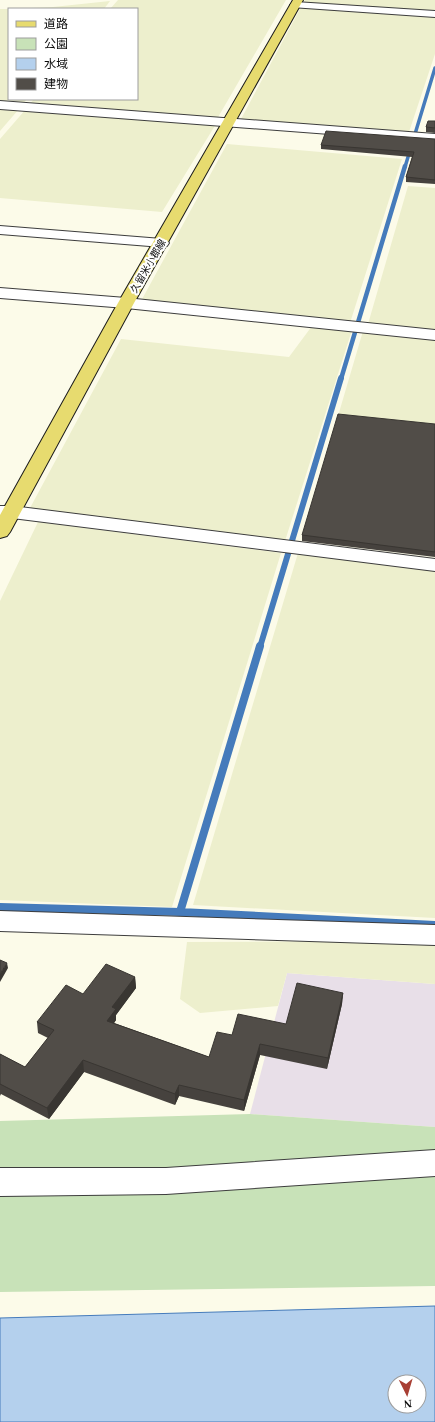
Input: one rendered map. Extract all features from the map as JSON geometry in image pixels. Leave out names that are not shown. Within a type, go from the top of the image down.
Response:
[{"type":"main road","name":"久留米小郡線","points":[[0,532],[6,512],[162,243],[230,122],[256,72],[297,3]]},
{"type":"street","points":[[297,3],[435,14]]},
{"type":"street","points":[[0,104],[435,138]]},
{"type":"street","points":[[0,230],[162,243]]},
{"type":"street","points":[[0,293],[126,303],[435,335]]},
{"type":"street","points":[[6,512],[435,565]]},
{"type":"street","points":[[0,921],[435,935]]},
{"type":"street","points":[[0,1182],[166,1181],[435,1163]]},
{"type":"shaded area","points":[[287,973],[435,984],[435,1127],[250,1114]]},
{"type":"green space","points":[[118,0],[286,0],[217,119],[29,105],[33,100],[138,100],[138,8],[111,8]]},
{"type":"green space","points":[[305,0],[435,0],[435,13],[303,4]]},
{"type":"green space","points":[[110,1],[105,8],[31,8]]},
{"type":"green space","points":[[301,7],[435,16],[435,54],[409,132],[394,133],[240,121]]},
{"type":"green space","points":[[0,9],[8,9],[8,100],[26,100],[22,105],[0,103]]},
{"type":"green space","points":[[0,107],[19,109],[0,131]]},
{"type":"green space","points":[[26,109],[216,124],[162,212],[0,198],[0,139]]},
{"type":"green space","points":[[227,144],[402,159],[350,323],[141,301]]},
{"type":"green space","points":[[408,186],[435,188],[435,331],[368,324]]},
{"type":"green space","points":[[312,326],[352,330],[285,541],[30,508],[121,339],[289,357]]},
{"type":"green space","points":[[363,331],[435,339],[435,426],[338,416]]},
{"type":"green space","points":[[38,522],[281,553],[172,907],[0,900],[0,601]]},
{"type":"green space","points":[[298,553],[435,571],[435,918],[193,905]]},
{"type":"green space","points":[[435,941],[435,984],[287,973],[278,1006],[200,1013],[180,999],[187,942]]},
{"type":"green space","points":[[250,1114],[435,1127],[435,1286],[0,1292],[0,1121]]},
{"type":"water","points":[[435,1306],[435,1422],[0,1422],[0,1318]]},
{"type":"building","points":[[428,121],[435,121],[435,128],[426,127]]},
{"type":"building","points":[[326,131],[435,139],[435,180],[406,177],[414,152],[321,145]]},
{"type":"building","points":[[338,414],[435,424],[435,552],[302,535]]},
{"type":"building","points":[[0,960],[7,963],[0,974]]},
{"type":"building","points":[[106,964],[135,977],[112,1007],[116,1009],[107,1021],[209,1057],[217,1032],[232,1035],[238,1014],[286,1024],[297,983],[343,993],[328,1058],[260,1044],[244,1100],[179,1085],[175,1094],[83,1060],[47,1108],[0,1084],[0,1054],[25,1067],[54,1030],[37,1022],[66,985],[83,994]]},
{"type":"waterway","points":[[405,167],[435,68]]},
{"type":"waterway","points":[[341,379],[405,166]]},
{"type":"waterway","points":[[260,647],[341,378]]},
{"type":"waterway","points":[[180,912],[260,646]]},
{"type":"waterway","points":[[0,907],[180,912]]},
{"type":"waterway","points":[[180,912],[435,925]]}]
